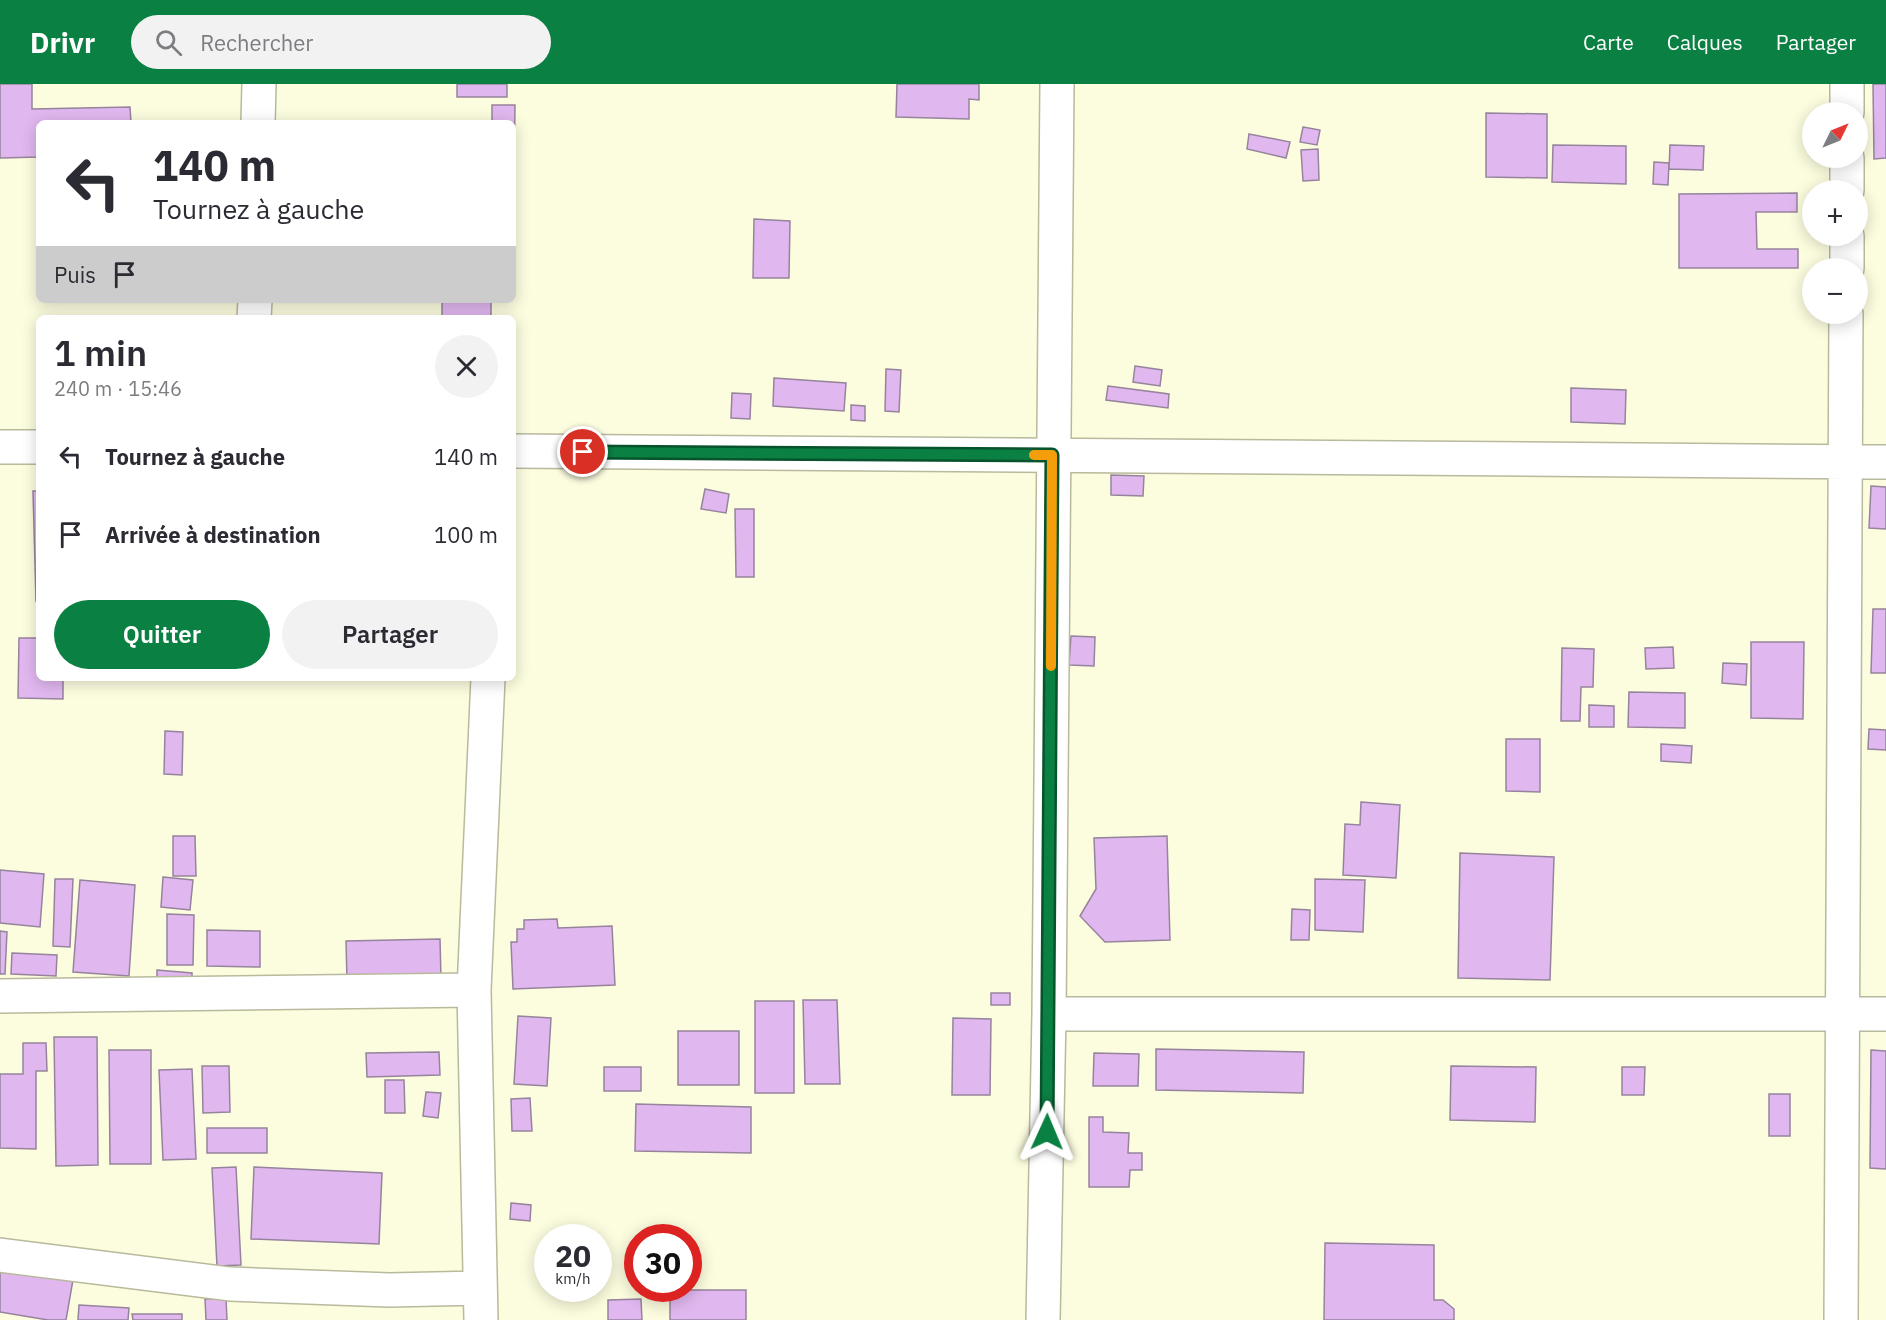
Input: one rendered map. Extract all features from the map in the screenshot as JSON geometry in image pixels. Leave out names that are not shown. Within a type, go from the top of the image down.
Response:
[{"type":"street","points":[[258,120],[259,84]]},
{"type":"street","points":[[1043,1320],[1049,1014],[1052,455],[1057,84]]},
{"type":"street","points":[[1847,84],[1847,102]]},
{"type":"street","points":[[1841,1320],[1846,324]]},
{"type":"street","points":[[0,447],[36,447]]},
{"type":"street","points":[[516,451],[1886,462]]},
{"type":"street","points":[[481,1320],[474,990],[488,681]]},
{"type":"street","points":[[0,996],[474,990]]},
{"type":"street","points":[[1049,1014],[1886,1014]]},
{"type":"street","points":[[0,1254],[230,1284],[389,1290],[480,1288]]},
{"type":"building","points":[[0,84],[32,84],[32,109],[130,107],[131,120],[36,120],[36,157],[0,158]]},
{"type":"building","points":[[457,84],[507,84],[507,97],[457,97]]},
{"type":"building","points":[[897,84],[979,84],[979,100],[969,99],[969,119],[896,117]]},
{"type":"building","points":[[1873,84],[1886,84],[1886,158],[1874,159]]},
{"type":"building","points":[[492,105],[515,105],[515,120],[492,120]]},
{"type":"building","points":[[1486,113],[1547,114],[1547,178],[1486,177]]},
{"type":"building","points":[[1303,127],[1320,130],[1317,145],[1300,142]]},
{"type":"building","points":[[1249,134],[1290,142],[1286,158],[1247,149]]},
{"type":"building","points":[[1553,145],[1626,146],[1626,184],[1552,182]]},
{"type":"building","points":[[1670,145],[1704,146],[1703,170],[1669,169]]},
{"type":"building","points":[[1318,149],[1319,180],[1303,181],[1301,150]]},
{"type":"building","points":[[1654,162],[1669,163],[1668,185],[1653,184]]},
{"type":"building","points":[[1797,193],[1797,212],[1756,212],[1757,249],[1798,249],[1798,268],[1679,268],[1679,194]]},
{"type":"building","points":[[754,219],[790,221],[789,278],[753,278]]},
{"type":"building","points":[[442,303],[491,303],[491,315],[442,315]]},
{"type":"building","points":[[1135,366],[1162,370],[1160,386],[1133,382]]},
{"type":"building","points":[[886,369],[901,370],[899,412],[885,411]]},
{"type":"building","points":[[774,378],[846,383],[844,411],[773,406]]},
{"type":"building","points":[[1108,386],[1169,394],[1168,408],[1106,400]]},
{"type":"building","points":[[1571,388],[1626,390],[1625,424],[1571,422]]},
{"type":"building","points":[[732,393],[751,394],[750,419],[731,418]]},
{"type":"building","points":[[851,405],[865,406],[865,421],[851,420]]},
{"type":"building","points":[[1111,475],[1144,476],[1143,496],[1111,495]]},
{"type":"building","points":[[1871,486],[1886,487],[1886,529],[1869,528]]},
{"type":"building","points":[[705,489],[729,494],[726,513],[701,509]]},
{"type":"building","points":[[33,491],[36,491],[36,601]]},
{"type":"building","points":[[735,509],[754,509],[754,577],[736,577]]},
{"type":"building","points":[[1873,609],[1886,609],[1886,673],[1871,673]]},
{"type":"building","points":[[1071,636],[1095,637],[1094,666],[1069,665]]},
{"type":"building","points":[[19,638],[36,638],[36,681],[63,681],[63,699],[18,698]]},
{"type":"building","points":[[1751,642],[1804,642],[1803,719],[1751,718]]},
{"type":"building","points":[[1673,647],[1674,668],[1646,669],[1645,648]]},
{"type":"building","points":[[1562,648],[1594,649],[1593,687],[1581,687],[1580,721],[1561,721]]},
{"type":"building","points":[[1723,663],[1747,664],[1746,685],[1722,683]]},
{"type":"building","points":[[1629,692],[1685,693],[1685,728],[1628,727]]},
{"type":"building","points":[[1589,705],[1614,706],[1614,727],[1589,727]]},
{"type":"building","points":[[1869,729],[1886,730],[1886,750],[1868,749]]},
{"type":"building","points":[[165,731],[183,732],[182,775],[164,774]]},
{"type":"building","points":[[1506,739],[1540,739],[1540,792],[1506,791]]},
{"type":"building","points":[[1661,744],[1692,746],[1691,763],[1661,761]]},
{"type":"building","points":[[1361,802],[1400,805],[1396,878],[1343,875],[1345,824],[1360,825]]},
{"type":"building","points":[[173,836],[195,836],[196,876],[173,876]]},
{"type":"building","points":[[1167,836],[1170,940],[1105,942],[1080,916],[1096,889],[1094,838]]},
{"type":"building","points":[[1460,853],[1554,857],[1550,980],[1458,978]]},
{"type":"building","points":[[0,870],[44,874],[40,927],[0,923]]},
{"type":"building","points":[[163,877],[193,880],[190,910],[161,907]]},
{"type":"building","points":[[55,879],[73,879],[70,947],[53,946]]},
{"type":"building","points":[[1315,879],[1365,880],[1363,932],[1315,930]]},
{"type":"building","points":[[80,880],[135,885],[129,976],[73,972]]},
{"type":"building","points":[[1292,909],[1310,910],[1309,940],[1291,940]]},
{"type":"building","points":[[167,914],[194,915],[193,965],[167,965]]},
{"type":"building","points":[[557,919],[558,928],[612,926],[615,985],[513,989],[511,942],[517,942],[517,929],[524,929],[524,920]]},
{"type":"building","points":[[207,930],[260,931],[260,967],[207,966]]},
{"type":"building","points":[[0,931],[7,932],[5,974],[0,974]]},
{"type":"building","points":[[440,939],[441,979],[347,982],[346,941]]},
{"type":"building","points":[[12,953],[57,955],[56,976],[11,974]]},
{"type":"building","points":[[157,970],[192,973],[192,980],[157,977]]},
{"type":"building","points":[[991,993],[1010,993],[1010,1005],[991,1005]]},
{"type":"building","points":[[803,1000],[837,1000],[840,1084],[805,1084]]},
{"type":"building","points":[[755,1001],[794,1001],[794,1093],[755,1093]]},
{"type":"building","points":[[518,1016],[551,1018],[547,1086],[514,1084]]},
{"type":"building","points":[[953,1018],[991,1019],[990,1095],[952,1095]]},
{"type":"building","points":[[678,1031],[739,1031],[739,1085],[678,1085]]},
{"type":"building","points":[[54,1037],[97,1037],[98,1165],[56,1166]]},
{"type":"building","points":[[23,1043],[46,1043],[47,1071],[36,1071],[36,1149],[0,1148],[0,1074],[23,1074]]},
{"type":"building","points":[[1156,1049],[1304,1052],[1303,1093],[1156,1090]]},
{"type":"building","points":[[109,1050],[151,1050],[151,1164],[110,1164]]},
{"type":"building","points":[[1871,1050],[1886,1051],[1886,1169],[1870,1168]]},
{"type":"building","points":[[439,1052],[440,1075],[367,1077],[366,1053]]},
{"type":"building","points":[[1094,1053],[1139,1054],[1138,1086],[1093,1086]]},
{"type":"building","points":[[202,1066],[229,1066],[230,1112],[203,1113]]},
{"type":"building","points":[[1451,1066],[1536,1067],[1535,1122],[1450,1120]]},
{"type":"building","points":[[604,1067],[641,1067],[641,1091],[604,1091]]},
{"type":"building","points":[[1622,1067],[1645,1067],[1644,1095],[1622,1095]]},
{"type":"building","points":[[192,1069],[196,1159],[163,1160],[159,1070]]},
{"type":"building","points":[[385,1080],[404,1080],[405,1113],[385,1113]]},
{"type":"building","points":[[426,1092],[441,1093],[438,1118],[423,1116]]},
{"type":"building","points":[[1769,1094],[1790,1094],[1790,1136],[1769,1136]]},
{"type":"building","points":[[530,1098],[532,1131],[512,1131],[511,1099]]},
{"type":"building","points":[[636,1104],[751,1107],[751,1153],[635,1151]]},
{"type":"building","points":[[1089,1117],[1103,1117],[1103,1132],[1129,1133],[1128,1153],[1142,1153],[1142,1170],[1130,1170],[1129,1187],[1089,1187]]},
{"type":"building","points":[[207,1128],[267,1128],[267,1153],[207,1153]]},
{"type":"building","points":[[236,1167],[241,1265],[217,1266],[212,1168]]},
{"type":"building","points":[[254,1167],[382,1173],[379,1244],[251,1239]]},
{"type":"building","points":[[511,1203],[531,1205],[530,1221],[510,1219]]},
{"type":"building","points":[[1325,1243],[1434,1245],[1434,1300],[1443,1300],[1454,1309],[1454,1320],[1324,1320]]},
{"type":"building","points":[[0,1262],[74,1274],[66,1320],[48,1320],[0,1312]]},
{"type":"building","points":[[702,1290],[746,1290],[746,1320],[670,1320],[670,1302],[702,1302]]},
{"type":"building","points":[[226,1298],[227,1320],[206,1320],[205,1299]]},
{"type":"building","points":[[612,1300],[641,1302],[642,1320],[608,1320],[608,1302],[612,1302]]},
{"type":"building","points":[[79,1305],[129,1308],[128,1320],[78,1320]]},
{"type":"building","points":[[132,1314],[182,1314],[182,1320],[133,1320]]},
{"type":"slow traffic","points":[[1034,455],[1052,455],[1051,666]]},
{"type":"route","points":[[583,452],[1052,455],[1047,1132]]}]
